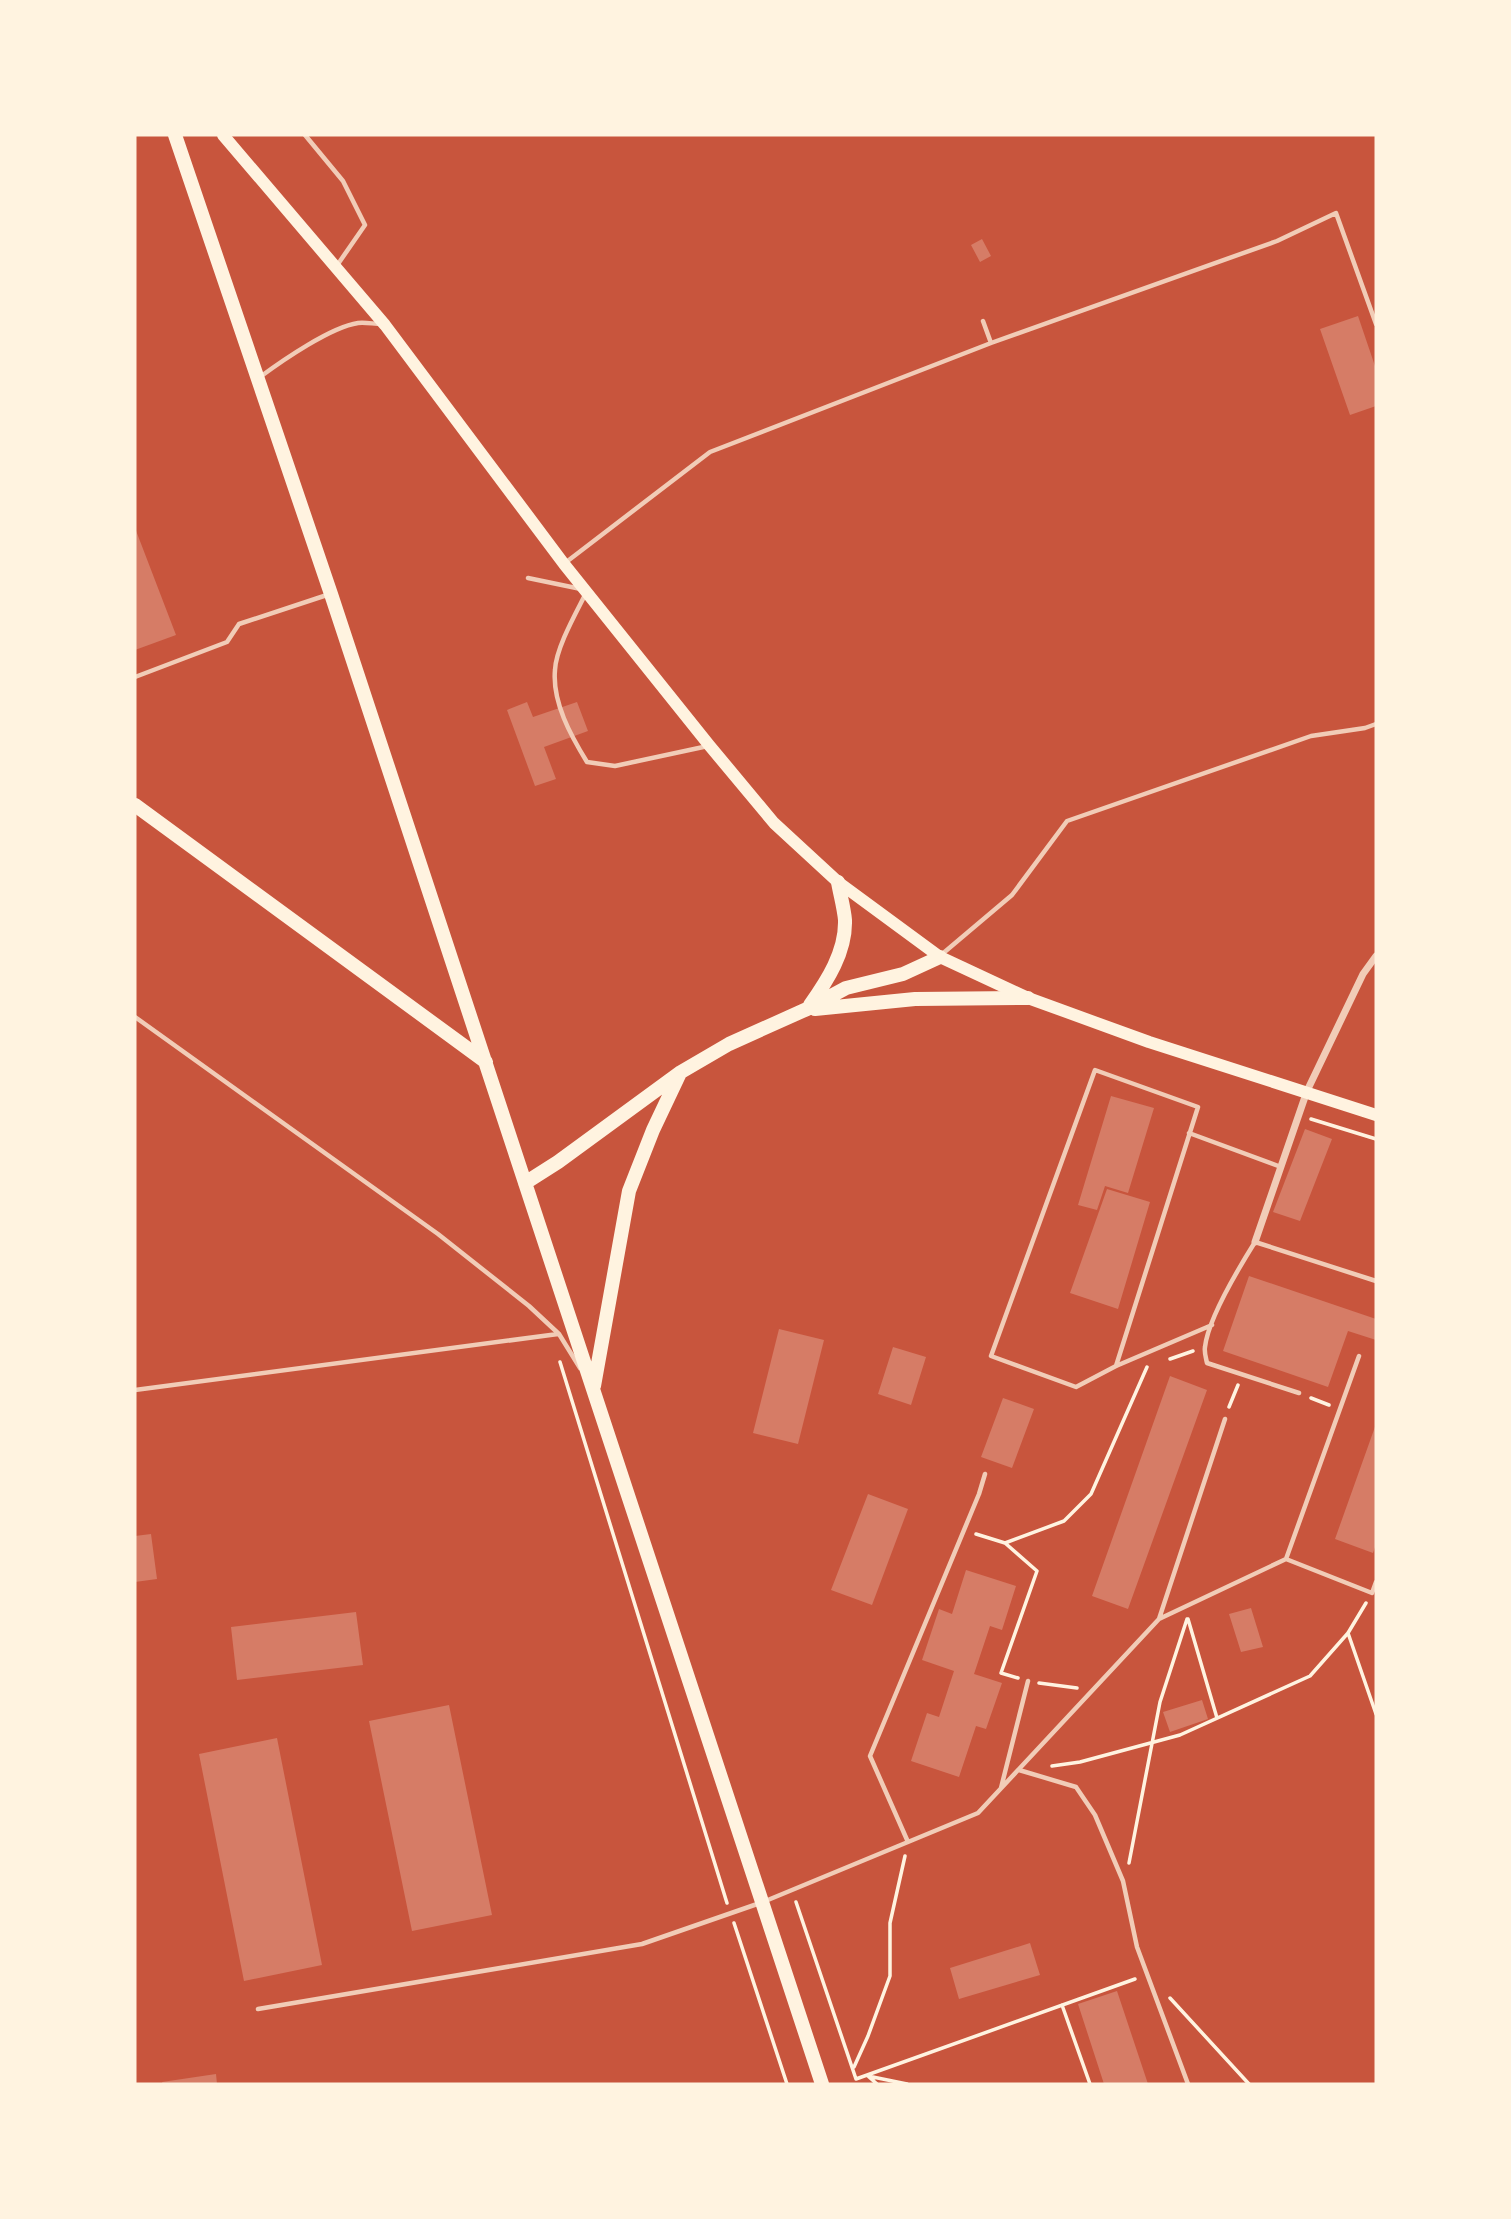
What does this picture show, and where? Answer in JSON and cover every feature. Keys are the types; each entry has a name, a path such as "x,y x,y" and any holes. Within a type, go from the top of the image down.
{"main road":[{"path":"175,135 331,594 822,2084"},
{"path":"223,135 385,325 565,564 709,745 774,823 838,882 940,957 1028,998 1149,1042 1376,1115"},
{"path":"135,805 486,1062"},
{"path":"807,1009 827,982 840,951 845,921 838,882"},
{"path":"525,1183 681,1072 729,1044 807,1009 846,988 902,974 940,957"},
{"path":"807,1009 915,999 1028,998"},
{"path":"593,1390 629,1191 653,1130 681,1072"}],"street":[{"path":"1255,1242 1307,1091 1363,974 1376,956"}],"lane":[{"path":"305,135 343,181 365,225 336,266"},
{"path":"565,564 710,452 991,343 1277,241 1336,213 1376,324"},
{"path":"983,321 991,343"},
{"path":"259,378 322,338 358,323 385,325"},
{"path":"527,578 587,591 565,636 555,670 560,708 571,737 587,762 615,766 709,745"},
{"path":"135,677 227,642 239,624 331,594"},
{"path":"940,957 1012,895 1067,821 1311,736 1376,724"},
{"path":"135,1017 438,1234 529,1306 559,1334 593,1390"},
{"path":"135,1028 141,1022"},
{"path":"1115,1366 1198,1107 1095,1070 991,1356 1076,1387 1115,1366 1212,1325"},
{"path":"1189,1133 1281,1167"},
{"path":"1299,1393 1207,1363 1204,1348 1212,1325 1236,1273 1255,1242 1376,1281"},
{"path":"135,1390 559,1334"},
{"path":"258,2009 642,1944 763,1902 978,1813 1159,1619 1286,1559 1359,1356"},
{"path":"1159,1619 1225,1419"},
{"path":"908,1842 870,1756 985,1474"},
{"path":"1286,1559 1372,1593 1376,1582"},
{"path":"1001,1789 1028,1681"},
{"path":"1019,1770 1076,1787 1089,1805 1123,1881 1137,1947 1188,2084"}],"path":[{"path":"1299,1116 1376,1139"},
{"path":"552,1335 731,1913 787,2084"},
{"path":"1005,1543 1064,1521 1091,1494 1147,1366 1204,1348"},
{"path":"1225,1419 1242,1374"},
{"path":"1299,1393 1339,1409"},
{"path":"963,1530 1005,1543 1037,1571 1001,1672 1028,1681 1093,1691"},
{"path":"1019,1770 1080,1762 1180,1735 1310,1676 1348,1633 1372,1593"},
{"path":"1128,1873 1160,1702 1187,1617 1217,1718"},
{"path":"1348,1633 1376,1714"},
{"path":"853,2069 890,1976 890,1923 908,1842"},
{"path":"792,1890 856,2078 1147,1974 1249,2084"},
{"path":"1062,2005 1090,2084"},
{"path":"867,2076 877,2084"},
{"path":"867,2076 907,2084"}],"building":[{"path":"982,239 991,256 980,262 971,245"},
{"path":"1358,316 1376,369 1376,406 1350,415 1320,329"},
{"path":"135,528 176,635 135,650"},
{"path":"527,702 533,717 577,702 588,731 544,747 556,779 535,786 507,710"},
{"path":"1111,1096 1154,1108 1128,1193 1105,1186 1097,1210 1078,1205"},
{"path":"1305,1129 1332,1139 1300,1221 1273,1212"},
{"path":"1107,1189 1150,1202 1118,1309 1070,1293"},
{"path":"1249,1276 1376,1319 1376,1340 1348,1331 1328,1387 1223,1351"},
{"path":"779,1329 824,1340 798,1444 753,1433"},
{"path":"893,1347 926,1357 911,1405 878,1394"},
{"path":"1170,1376 1207,1390 1128,1609 1092,1596"},
{"path":"1003,1398 1034,1409 1012,1468 981,1457"},
{"path":"1376,1424 1376,1544 1373,1553 1335,1539"},
{"path":"868,1494 908,1509 872,1605 831,1590"},
{"path":"151,1534 157,1579 135,1582 135,1536"},
{"path":"966,1570 1016,1586 1002,1630 990,1626 974,1674 1002,1683 986,1729 976,1726 959,1777 911,1761 927,1713 939,1717 954,1671 922,1660 939,1609 952,1614"},
{"path":"1251,1608 1263,1647 1241,1652 1229,1614"},
{"path":"356,1612 363,1665 237,1680 231,1627"},
{"path":"1202,1700 1208,1719 1170,1732 1163,1712"},
{"path":"449,1705 492,1915 412,1931 369,1721"},
{"path":"277,1738 322,1965 244,1981 199,1754"},
{"path":"1030,1943 1040,1975 959,1999 950,1968"},
{"path":"1117,1991 1148,2084 1104,2084 1078,2004"},
{"path":"216,2074 217,2084 162,2082"}]}
